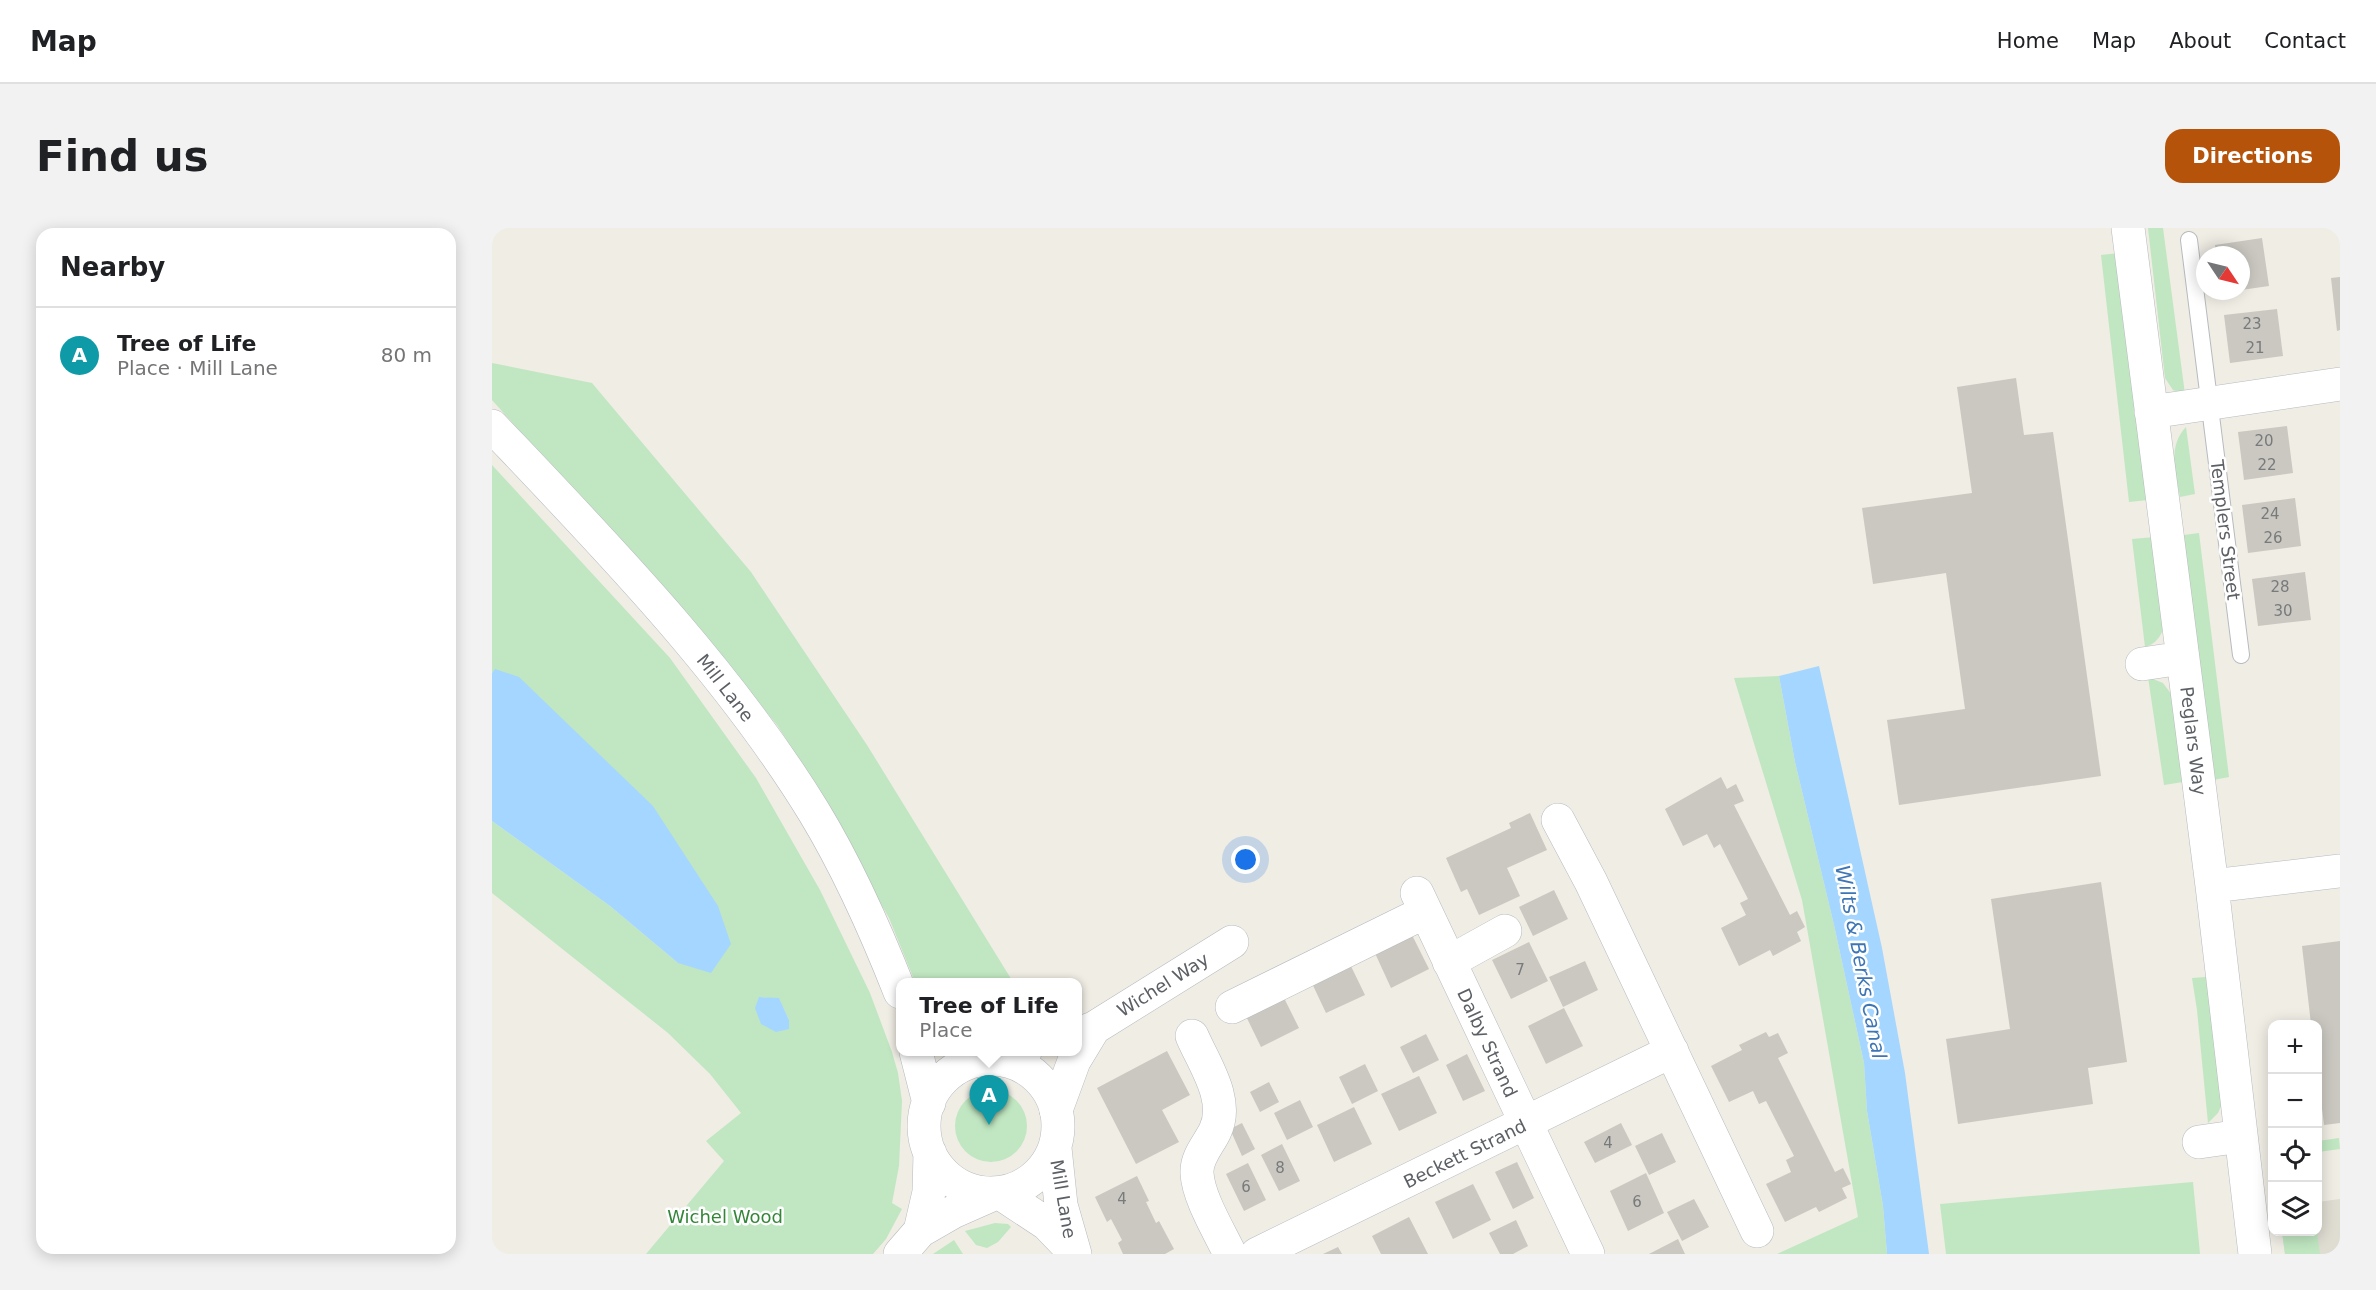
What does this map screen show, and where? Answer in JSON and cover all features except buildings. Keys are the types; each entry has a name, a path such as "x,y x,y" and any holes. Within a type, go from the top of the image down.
{"street":[{"name":"Peglars Way","path":"2128,228 2212,886 2255,1254"},
{"path":"2151,412 2340,384"},
{"name":"Mill Lane","path":"492,426 596,536 698,653 753,723 814,813 852,883 896,983"},
{"path":"2142,664 2182,658"},
{"path":"1558,820 1672,1051 1757,1231"},
{"path":"2212,886 2340,871"},
{"name":"Dalby Strand","path":"1232,1007 1421,903 1588,1254"},
{"path":"1449,962 1505,931"},
{"name":"Wichel Way","path":"1086,1030 1232,942"},
{"path":"1192,1036 1220,1100 1220,1112 1214,1133 1201,1157 1197,1174 1203,1195 1230,1254"},
{"name":"Beckett Strand","path":"1257,1254 1525,1125 1672,1051"},
{"name":"Mill Lane","path":"917,1056 929,1103"},
{"name":"Mill Lane","path":"992,1056 1016,1064 1034,1075 1048,1091 1056,1110 1059,1129 1046,1166 1032,1180 1016,1189 998,1193 977,1192 960,1186 939,1168 930,1153 925,1128 929,1103 937,1087 949,1074 965,1065 992,1056"},
{"name":"Wichel Way","path":"1056,1110 1076,1056"},
{"path":"2199,1142 2241,1136"},
{"name":"Mill Lane","path":"1054,1148 1061,1205 1074,1252"},
{"path":"910,1242 929,1192 930,1153"},
{"path":"910,1242 953,1212 998,1193"},
{"name":"Mill Lane","path":"998,1193 1047,1224 1074,1252"}],"lane":[{"name":"Templers Street","path":"2189,240 2241,655"}],"shaded area":[{"path":"2340,1199 2340,1254 2285,1254 2283,1236 2322,1236 2322,1201"}],"green space":[{"path":"2148,228 2163,228 2185,394 2173,390 2165,378"},
{"path":"2119,253 2148,500 2129,502 2101,255"},
{"path":"492,363 592,383 751,572 867,745 1011,978 913,978 889,918 777,725 692,623 492,400"},
{"path":"2186,427 2195,494 2180,497 2174,461 2176,443"},
{"name":"Wichel Wood","path":"492,465 670,658 756,778 820,890 870,993 892,1052 902,1101 899,1166 892,1203 902,1209 886,1239 873,1254 646,1254 724,1161 706,1141 741,1113 710,1074 668,1033 492,893 492,821 610,906 678,963 495,670 492,673","holes":["759,997 779,999 789,1020"]},
{"path":"2199,533 2229,777 2213,780 2184,535"},
{"path":"2155,537 2163,601 2163,625 2162,632 2157,639 2145,647 2132,539"},
{"path":"1779,676 1795,762 1864,1063 1867,1111 1883,1206 1887,1254 1777,1254 1858,1217 1802,900 1734,678"},
{"path":"2148,677 2163,683 2172,695 2183,782 2164,785"},
{"path":"2206,977 2222,1104 2218,1113 2208,1123 2192,978"},
{"path":"991,1090 1011,1096 1021,1106 1027,1126 1021,1146 1011,1156 991,1162 971,1156 961,1146 955,1126 961,1106 971,1096"},
{"path":"2339,1138 2340,1149 2322,1151 2322,1140"},
{"path":"2193,1182 2200,1254 1946,1254 1940,1204"},
{"path":"995,1223 1008,1224 1011,1227 998,1242 987,1248 976,1245 965,1231"},
{"path":"2283,1236 2318,1236 2320,1254 2285,1254"},
{"path":"954,1240 963,1254 933,1254"}],"water":[{"name":"Wilts & Berks Canal","path":"1819,666 1882,948 1905,1073 1929,1254 1887,1254 1883,1206 1867,1111 1864,1063 1795,762 1779,676"},
{"path":"495,669 519,677 653,806 718,906 731,944 711,973 678,963 610,906 492,821 492,673"},
{"path":"759,997 779,998 789,1020 789,1029 776,1032 761,1024 755,1008"}],"place":[{"name":"Tree of Life","path":"989,1125"}]}
